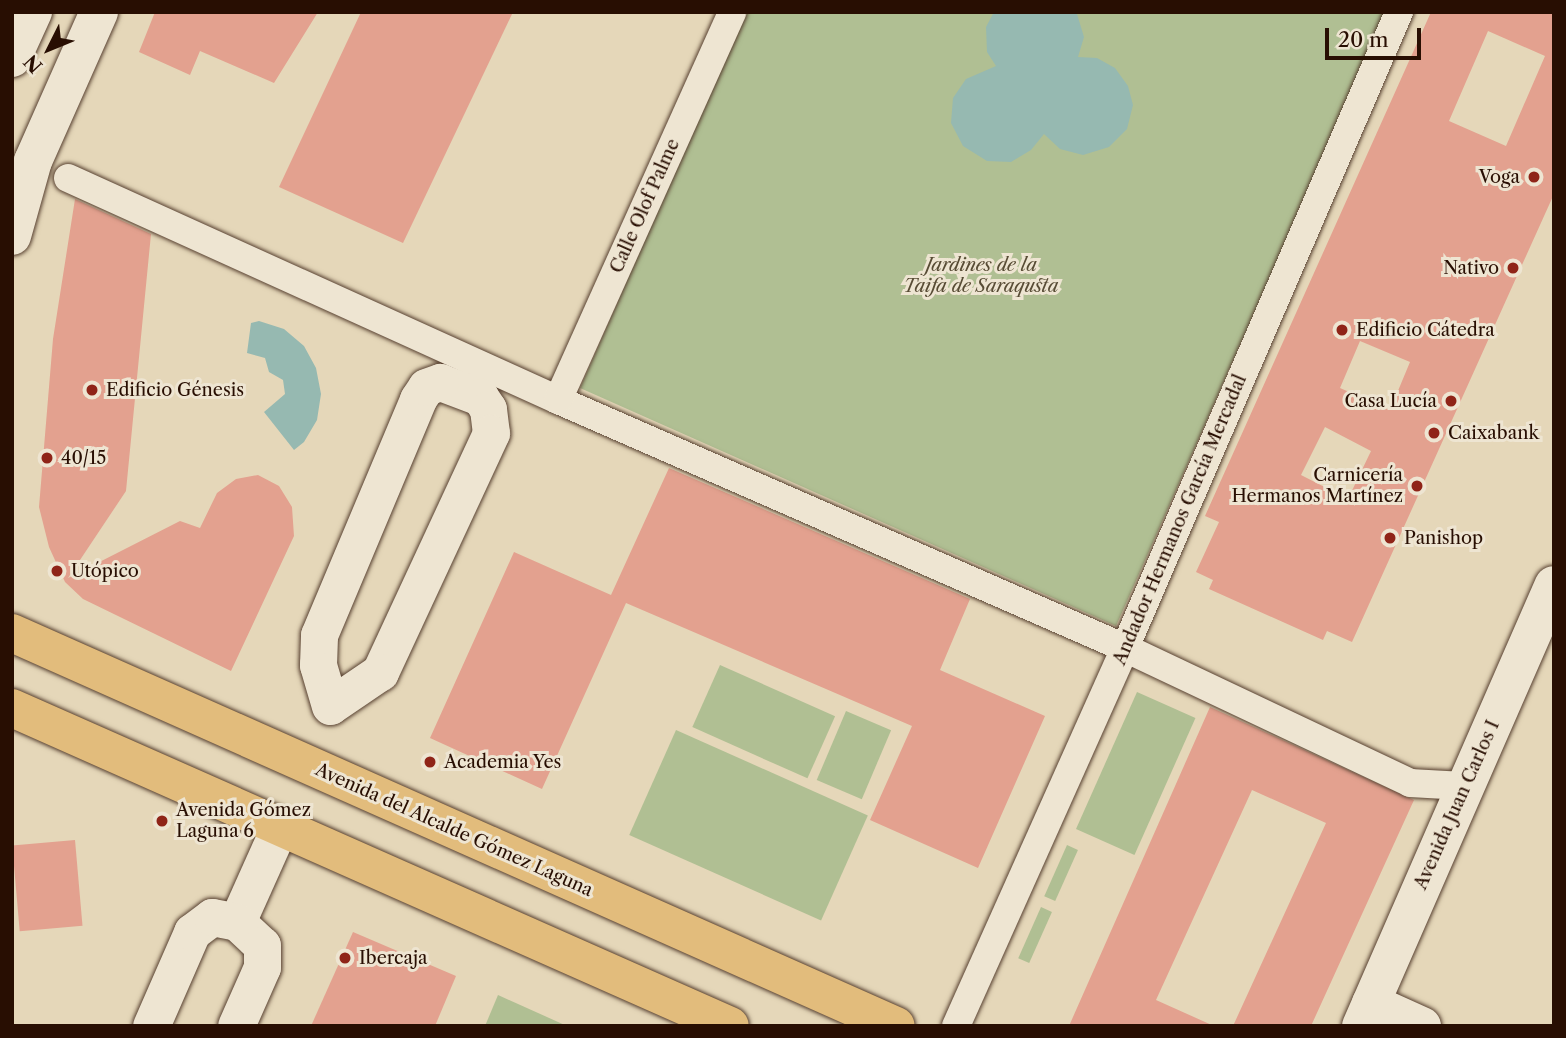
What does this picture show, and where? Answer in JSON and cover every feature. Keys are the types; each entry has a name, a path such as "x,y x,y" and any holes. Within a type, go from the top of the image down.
{"main road":[{"name":"Avenida del Alcalde Gómez Laguna","path":"12,633 897,1026"},
{"path":"12,708 730,1026"}],"street":[{"path":"12,58 33,12"},
{"path":"12,236 33,161 99,12"},
{"name":"Calle Olof Palme","path":"558,400 732,12"},
{"name":"Andador Hermanos García Mercadal","path":"956,1026 1125,648 1399,12"},
{"path":"68,178 558,400 1125,648 1410,783 1464,786"},
{"path":"440,382 462,387 488,409 491,433 380,672 330,706 318,665 318,635 418,399 426,387 440,382"},
{"name":"Avenida Juan Carlos I","path":"1366,1014 1554,585"},
{"path":"237,922 279,828"},
{"path":"150,1026 192,932 212,917 237,922 255,934 264,957 236,1026"},
{"path":"1366,1014 1422,1026"}],"green space":[{"name":"Jardines de la Taifa de Saraqusta","path":"745,12 1387,12 1116,626 580,388"},
{"path":"720,665 835,716 807,778 692,727"},
{"path":"1137,692 1195,718 1134,855 1076,829"},
{"path":"846,711 891,730 862,799 817,780"},
{"path":"676,730 868,815 821,920 629,835"},
{"path":"1067,845 1078,850 1055,901 1044,896"},
{"path":"1041,907 1052,912 1029,963 1018,958"},
{"path":"498,995 567,1026 485,1026"}],"water":[{"path":"994,12 1077,14 1084,37 1078,57 1097,58 1115,68 1128,86 1133,105 1127,129 1109,147 1083,155 1060,149 1044,134 1031,150 1011,162 987,161 963,146 951,123 953,98 966,79 996,66 987,52 986,27"},
{"path":"259,321 284,329 304,346 316,368 321,394 317,420 304,442 294,450 264,412 285,394 283,380 269,372 265,358 247,353 251,323"}],"building":[{"path":"155,12 318,12 274,83 200,51 190,75 139,52"},
{"path":"361,12 513,12 403,243 279,187"},
{"name":"Edificio Cátedra","path":"1431,12 1554,12 1554,194 1352,642 1327,631 1323,640 1209,589 1213,580 1196,572 1219,522 1205,516","holes":["1488,31 1545,56 1506,146 1449,121","1360,341 1410,362 1390,410 1340,388","1325,427 1371,451 1348,499 1301,475"]},
{"name":"Edificio Génesis","path":"75,199 151,234 126,491 68,578 180,521 200,528 217,493 236,479 258,475 279,486 292,507 294,536 231,671 83,599 65,582 49,547 39,507 53,339"},
{"path":"669,468 970,599 940,670 1045,716 978,868 870,820 912,726 626,603 542,789 430,738 514,552 611,595"},
{"path":"1210,707 1414,800 1311,1026 1233,1026 1326,823 1252,790 1156,1000 1214,1026 1069,1026"},
{"path":"75,840 82,926 20,931 12,845"},
{"path":"353,932 456,976 435,1026 311,1026"}],"place":[{"name":"Voga","path":"1534,177"},
{"name":"Nativo","path":"1513,268"},
{"name":"Edificio Cátedra","path":"1342,330"},
{"name":"Edificio Génesis","path":"92,390"},
{"name":"Casa Lucía","path":"1451,401"},
{"name":"Caixabank","path":"1434,433"},
{"name":"40/15","path":"47,458"},
{"name":"Carnicería Hermanos Martínez","path":"1417,486"},
{"name":"Panishop","path":"1390,538"},
{"name":"Utópico","path":"57,571"},
{"name":"Academia Yes","path":"430,762"},
{"name":"Avenida Gómez Laguna 6","path":"162,821"},
{"name":"Ibercaja","path":"345,958"}]}
